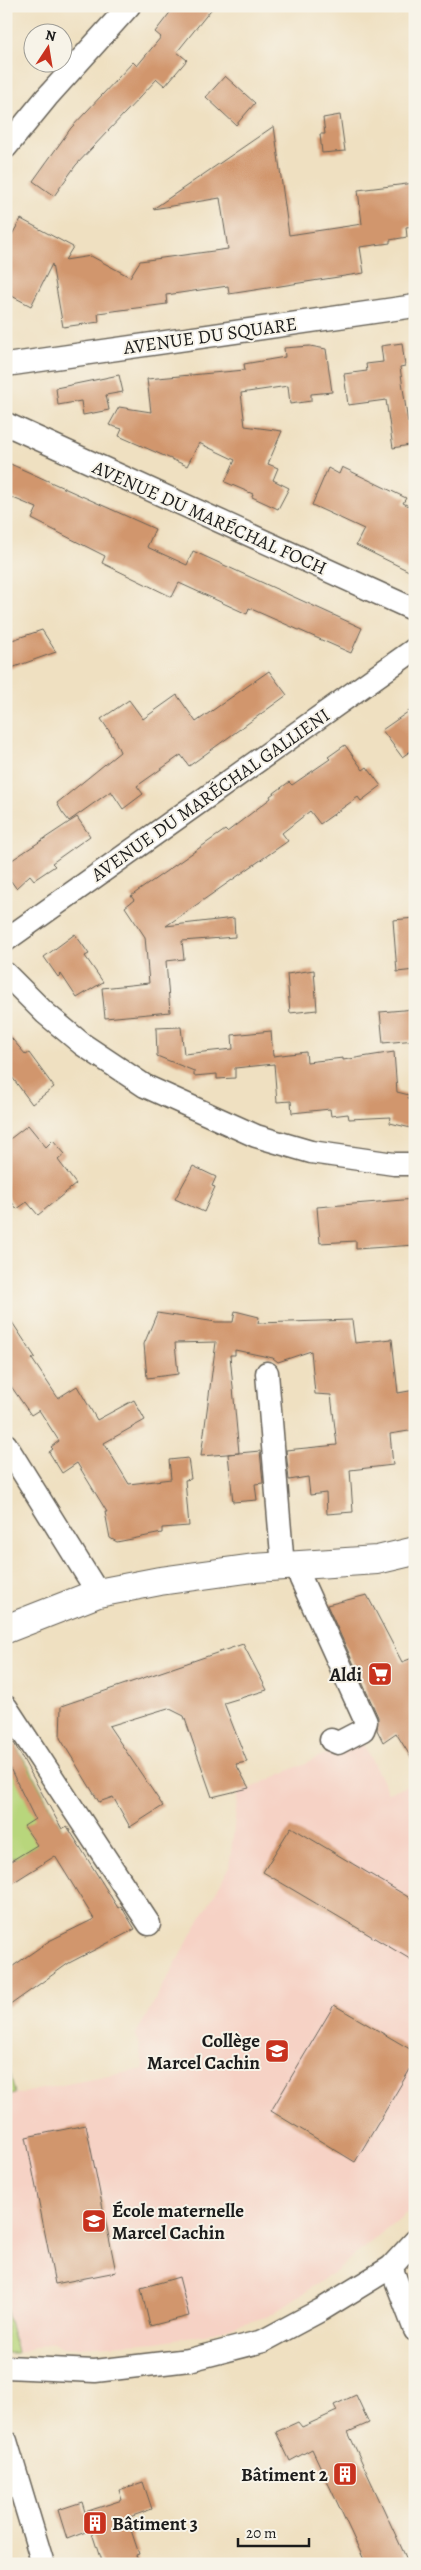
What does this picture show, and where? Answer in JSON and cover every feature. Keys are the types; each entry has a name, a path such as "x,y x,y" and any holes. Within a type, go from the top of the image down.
{"main road":[{"path":"6,1630 98,1593 224,1571 377,1560 415,1551"}],"street":[{"path":"6,146 47,97 129,6"},
{"name":"AVENUE DU SQUARE","path":"6,365 415,306"},
{"name":"AVENUE DU MARÉCHAL FOCH","path":"6,424 415,610"},
{"name":"AVENUE DU MARÉCHAL GALLIENI","path":"6,940 415,649"},
{"path":"6,974 45,1014 82,1044 145,1086 256,1136 310,1152 394,1164 415,1164"},
{"path":"268,1373 290,1566 301,1579 366,1722 363,1730 338,1743 331,1740"},
{"path":"6,1444 98,1593"},
{"path":"6,1707 149,1924"},
{"path":"6,2367 95,2371 189,2360 263,2341 321,2310 391,2267 415,2241"},
{"path":"391,2267 415,2330"},
{"path":"6,2441 44,2564"}],"shaded area":[{"name":"Collège Marcel Cachin","path":"360,1738 388,1792 415,1784 415,2201 409,2211 334,2272 269,2316 210,2333 157,2342 65,2348 54,2342 17,2353 6,2308 6,2096 144,2069 136,2034 229,1868 238,1794"}],"green space":[{"path":"6,1731 29,1767 62,1829 17,1858 14,1857 6,1861"},
{"path":"6,2055 15,2094 6,2096"},
{"path":"6,2308 17,2353 6,2353"}],"building":[{"path":"175,6 214,6 177,52 187,60 165,86 157,79 76,165 54,196 33,181 71,128 133,62 137,66 161,37 155,32"},
{"path":"225,76 255,103 236,125 206,97"},
{"path":"340,115 345,151 322,153 320,134 325,134 323,118"},
{"path":"274,126 289,235 362,224 358,190 415,183 415,226 406,227 407,237 390,240 390,243 360,247 364,273 229,294 228,286 166,295 167,304 98,313 99,322 63,327 52,264 31,306 6,293 6,245 21,219 73,247 65,260 91,256 130,277 140,261 228,249 220,198 153,209"},
{"path":"402,343 405,366 400,367 408,423 415,422 415,444 393,448 386,400 348,405 344,374 367,371 366,364 383,362 381,346"},
{"path":"310,346 326,349 332,392 311,394 311,401 290,404 288,386 241,393 245,426 282,431 268,464 278,468 273,480 289,488 278,509 252,497 253,494 225,482 235,460 199,443 187,466 119,436 122,429 109,425 119,407 151,412 147,379 245,370 244,364 285,357 284,348"},
{"path":"119,375 123,392 106,395 109,410 83,415 81,401 58,405 56,388"},
{"path":"6,462 155,529 147,547 187,565 193,551 362,628 351,653 249,608 247,614 179,583 172,597 102,563 105,556 32,519 37,508 6,495"},
{"path":"342,467 406,498 403,503 415,509 415,574 356,545 364,529 312,505 328,468 339,474"},
{"path":"42,630 56,652 6,670 6,642"},
{"path":"269,671 287,695 189,766 181,755 137,786 143,794 123,809 111,791 69,821 62,812 57,803 120,752 114,738 101,719 129,700 143,719 177,695 196,722"},
{"path":"415,707 415,748 402,757 382,730"},
{"path":"345,745 363,770 367,767 381,786 361,801 358,797 320,824 310,811 282,833 288,841 166,926 234,918 235,937 182,941 184,959 166,961 170,1012 105,1018 102,988 149,983 145,937 125,907 134,900 131,896 225,830 227,832 271,798 270,796 289,782 292,785 330,759 328,757"},
{"path":"77,817 90,836 52,863 55,866 34,880 30,875 16,888 6,874 6,864"},
{"path":"415,918 415,970 397,972 393,920"},
{"path":"75,934 89,954 85,956 103,982 77,998 61,974 58,977 44,957"},
{"path":"314,970 317,1010 290,1013 287,974"},
{"path":"415,1009 415,1040 383,1043 380,1012"},
{"path":"181,1027 184,1054 233,1049 232,1035 271,1031 273,1056 306,1052 307,1062 343,1058 343,1060 394,1052 397,1092 409,1095 408,1098 415,1100 415,1129 390,1123 391,1117 349,1119 348,1114 331,1116 330,1109 292,1113 291,1101 277,1102 274,1064 235,1068 235,1078 217,1079 217,1074 194,1076 194,1071 157,1056 156,1028"},
{"path":"6,1032 26,1055 29,1053 54,1087 32,1104 6,1069"},
{"path":"28,1125 46,1147 53,1140 65,1154 58,1160 76,1184 38,1215 27,1202 17,1209 6,1194 6,1142"},
{"path":"193,1166 216,1177 212,1186 215,1187 204,1212 175,1199"},
{"path":"415,1199 415,1245 356,1249 356,1241 320,1243 317,1207"},
{"path":"235,1311 259,1317 258,1323 352,1320 355,1343 392,1339 398,1393 415,1390 415,1430 390,1434 393,1465 350,1470 353,1512 327,1514 326,1493 310,1495 308,1477 289,1480 286,1450 337,1445 331,1395 315,1394 311,1351 278,1362 273,1358 235,1350 235,1355 230,1355 239,1453 201,1456 216,1342 175,1343 178,1374 147,1378 144,1344 157,1313 216,1322 233,1322"},
{"path":"6,1313 35,1357 32,1359 58,1398 77,1386 97,1420 134,1400 145,1420 104,1443 129,1484 171,1479 169,1460 188,1458 191,1479 185,1480 189,1526 162,1528 162,1533 117,1542 110,1538 105,1512 107,1512 77,1463 62,1473 49,1452 53,1449 51,1447 59,1441 39,1410 31,1415 6,1379"},
{"path":"260,1451 263,1483 255,1484 257,1500 233,1502 228,1454"},
{"name":"Aldi","path":"367,1595 402,1662 415,1657 415,1764 396,1733 383,1742 377,1730 378,1717 327,1605"},
{"path":"243,1644 267,1690 224,1703 247,1762 236,1764 249,1788 212,1797 184,1716 168,1708 109,1726 163,1806 130,1827 113,1797 99,1802 60,1738 61,1706"},
{"path":"14,1743 62,1829 67,1826 118,1908 121,1906 135,1929 69,1963 6,2008 6,1971 49,1941 94,1919 55,1856 6,1887 6,1864 37,1845 24,1826 35,1819 6,1760 6,1747"},
{"path":"291,1827 415,1901 415,1962 263,1872"},
{"path":"334,2005 415,2052 415,2061 355,2162 271,2111"},
{"path":"86,2125 116,2272 55,2284 26,2137"},
{"path":"179,2277 189,2316 150,2326 141,2288"},
{"name":"Bâtiment 2","path":"356,2395 369,2423 348,2432 409,2564 366,2564 312,2449 290,2461 276,2432 298,2422 302,2427 337,2411 334,2405"},
{"name":"Bâtiment 3","path":"143,2482 152,2509 127,2518 139,2554 136,2555 139,2564 102,2564 91,2530 67,2539 58,2510 82,2502 85,2512 122,2500 119,2490"}],"place":[{"name":"Aldi","path":"380,1674"},
{"name":"Collège Marcel Cachin","path":"277,2051"},
{"name":"École maternelle Marcel Cachin","path":"94,2221"},
{"name":"Bâtiment 2","path":"345,2474"},
{"name":"Bâtiment 3","path":"95,2523"}]}
